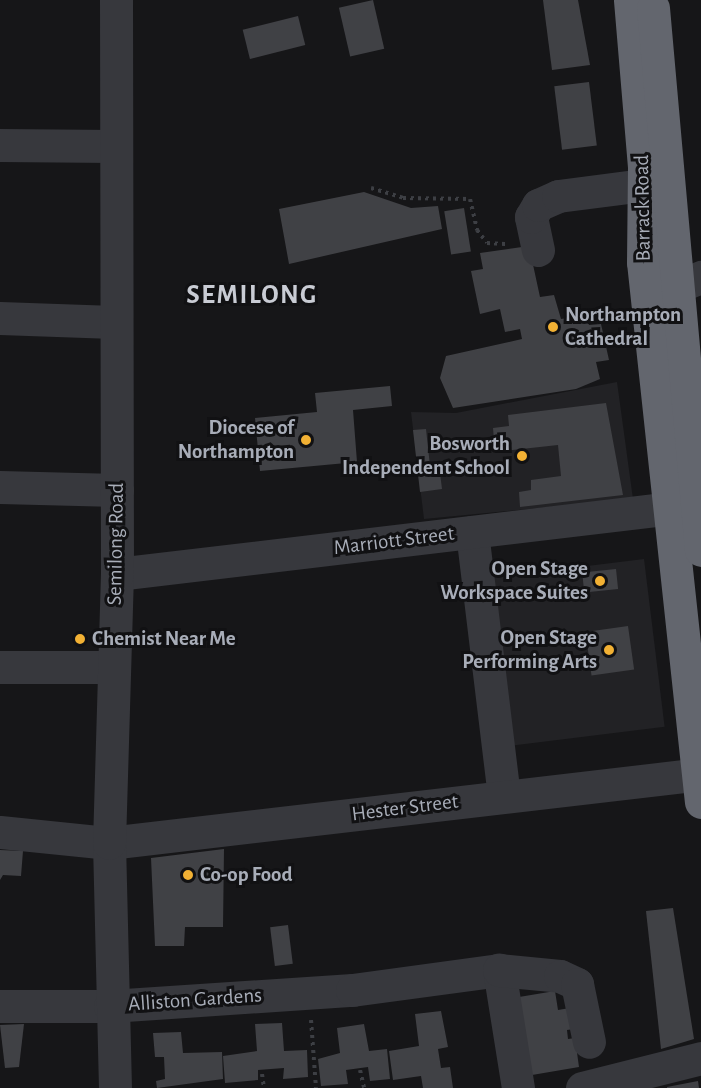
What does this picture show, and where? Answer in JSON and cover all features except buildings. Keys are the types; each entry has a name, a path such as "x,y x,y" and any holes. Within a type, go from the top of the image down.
{"highway":[{"name":"Barrack Road","path":"630,0 644,185 643,262 658,417 672,508 700,783"},
{"name":"Barrack Road","path":"652,0 691,281 701,550"},
{"path":"658,417 670,398 664,322 669,297 691,281"}],"street":[{"name":"Semilong Road","path":"115,1088 110,1006 109,843 112,667 117,574 114,322 116,0"},
{"path":"0,145 114,146"},
{"path":"536,246 531,217 537,205 558,196 644,185"},
{"path":"0,318 114,322"},
{"path":"0,487 117,490"},
{"name":"Marriott Street","path":"117,574 672,508"},
{"path":"472,532 504,796"},
{"path":"0,667 112,667"},
{"name":"Hester Street","path":"0,832 109,843 504,796 700,783"},
{"path":"518,1088 499,970 560,976 577,984 590,1042"},
{"name":"Alliston Gardens","path":"0,1006 110,1006 294,994 499,970"},
{"path":"582,1088 701,1058"}],"path":[{"path":"372,188 403,198 470,199 477,230 487,243 536,246"},
{"path":"294,994 316,1088"},
{"path":"360,1070 364,1088"},
{"path":"262,1074 264,1088"}],"shaded area":[{"name":"Bosworth Independent School","path":"617,382 633,499 424,519 411,412 456,413"},
{"path":"644,559 665,727 511,746 490,578"}],"place":[{"name":"Northampton Cathedral","path":"553,327"},
{"name":"Diocese of Northampton","path":"306,440"},
{"name":"Bosworth Independent School","path":"522,456"},
{"name":"Open Stage Workspace Suites","path":"600,581"},
{"name":"Chemist Near Me","path":"80,639"},
{"name":"Open Stage Performing Arts","path":"609,650"},
{"name":"Co-op Food","path":"188,875"}],"district":[{"name":"SEMILONG","path":"252,295"}]}
